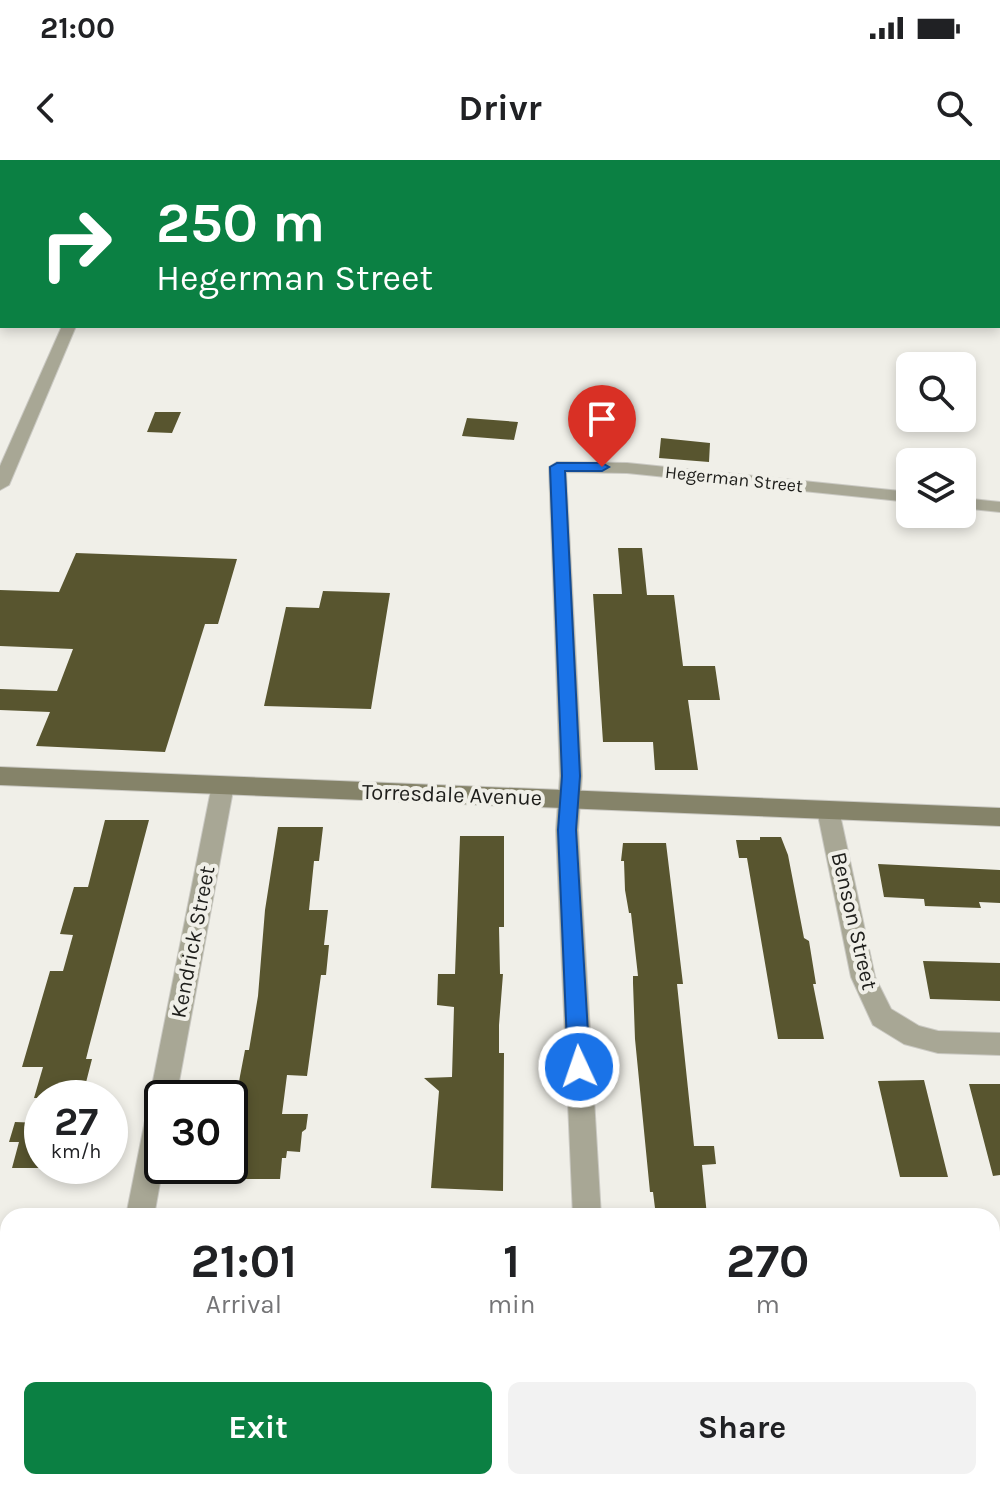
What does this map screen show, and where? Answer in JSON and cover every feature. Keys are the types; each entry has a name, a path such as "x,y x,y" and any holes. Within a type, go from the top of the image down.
{"street":[{"path":"0,485 68,328"},
{"name":"Hegerman Street","path":"570,800 557,467 627,468 896,496"},
{"path":"976,504 1000,507"},
{"name":"Torresdale Avenue","path":"0,776 1000,817"},
{"name":"Kendrick Street","path":"166,1080 223,785"},
{"path":"570,800 567,830 587,1208"},
{"name":"Benson Street","path":"828,810 863,977 882,1017 913,1036 938,1042 1000,1044"},
{"name":"Kendrick Street","path":"142,1208 146,1184"}],"building":[{"path":"155,412 181,412 172,433 147,432"},
{"path":"467,418 518,422 514,440 462,436"},
{"path":"661,438 710,443 709,462 659,458"},
{"path":"618,548 642,548 647,595 674,595 683,666 715,666 720,700 688,700 698,770 655,770 653,742 603,742 593,594 622,594"},
{"path":"76,553 237,559 218,624 205,624 165,752 36,746 50,712 0,710 0,689 57,691 73,649 0,646 0,590 59,592"},
{"path":"323,591 390,593 371,709 264,706 286,607 319,608"},
{"path":"105,820 149,820 86,1059 92,1059 87,1080 39,1080 43,1067 22,1067 50,971 63,971 73,935 60,934 74,887 88,887"},
{"path":"278,827 323,827 319,861 314,861 309,910 328,910 324,945 329,945 326,975 321,975 307,1076 287,1075 282,1114 308,1114 306,1129 302,1132 300,1152 287,1151 286,1158 282,1158 280,1179 248,1179 248,1080 239,1080 245,1050 249,1050 258,996 265,910"},
{"path":"460,836 504,836 504,927 499,927 500,974 503,974 499,1053 504,1053 503,1191 431,1188 439,1091 424,1078 452,1077 454,1007 437,1005 438,974 455,974"},
{"path":"760,837 781,837 788,855 804,938 809,941 816,984 813,984 824,1039 778,1039 747,858 739,858 736,840 760,840"},
{"path":"623,843 666,843 683,984 677,984 694,1146 714,1146 716,1164 702,1165 706,1208 655,1208 653,1192 650,1192 635,1039 633,976 638,976 631,913 625,890 624,861 621,861"},
{"path":"878,864 1000,870 1000,903 979,902 981,908 925,906 924,899 884,897"},
{"path":"923,961 1000,963 1000,1001 930,999"},
{"path":"924,1080 948,1177 900,1177 878,1081"},
{"path":"969,1084 1000,1084 1000,1175 993,1176"},
{"path":"15,1122 24,1122 24,1168 12,1168 19,1142 9,1142"}],"route":[{"path":"579,1067 567,830 571,776 557,467 602,467"}]}
